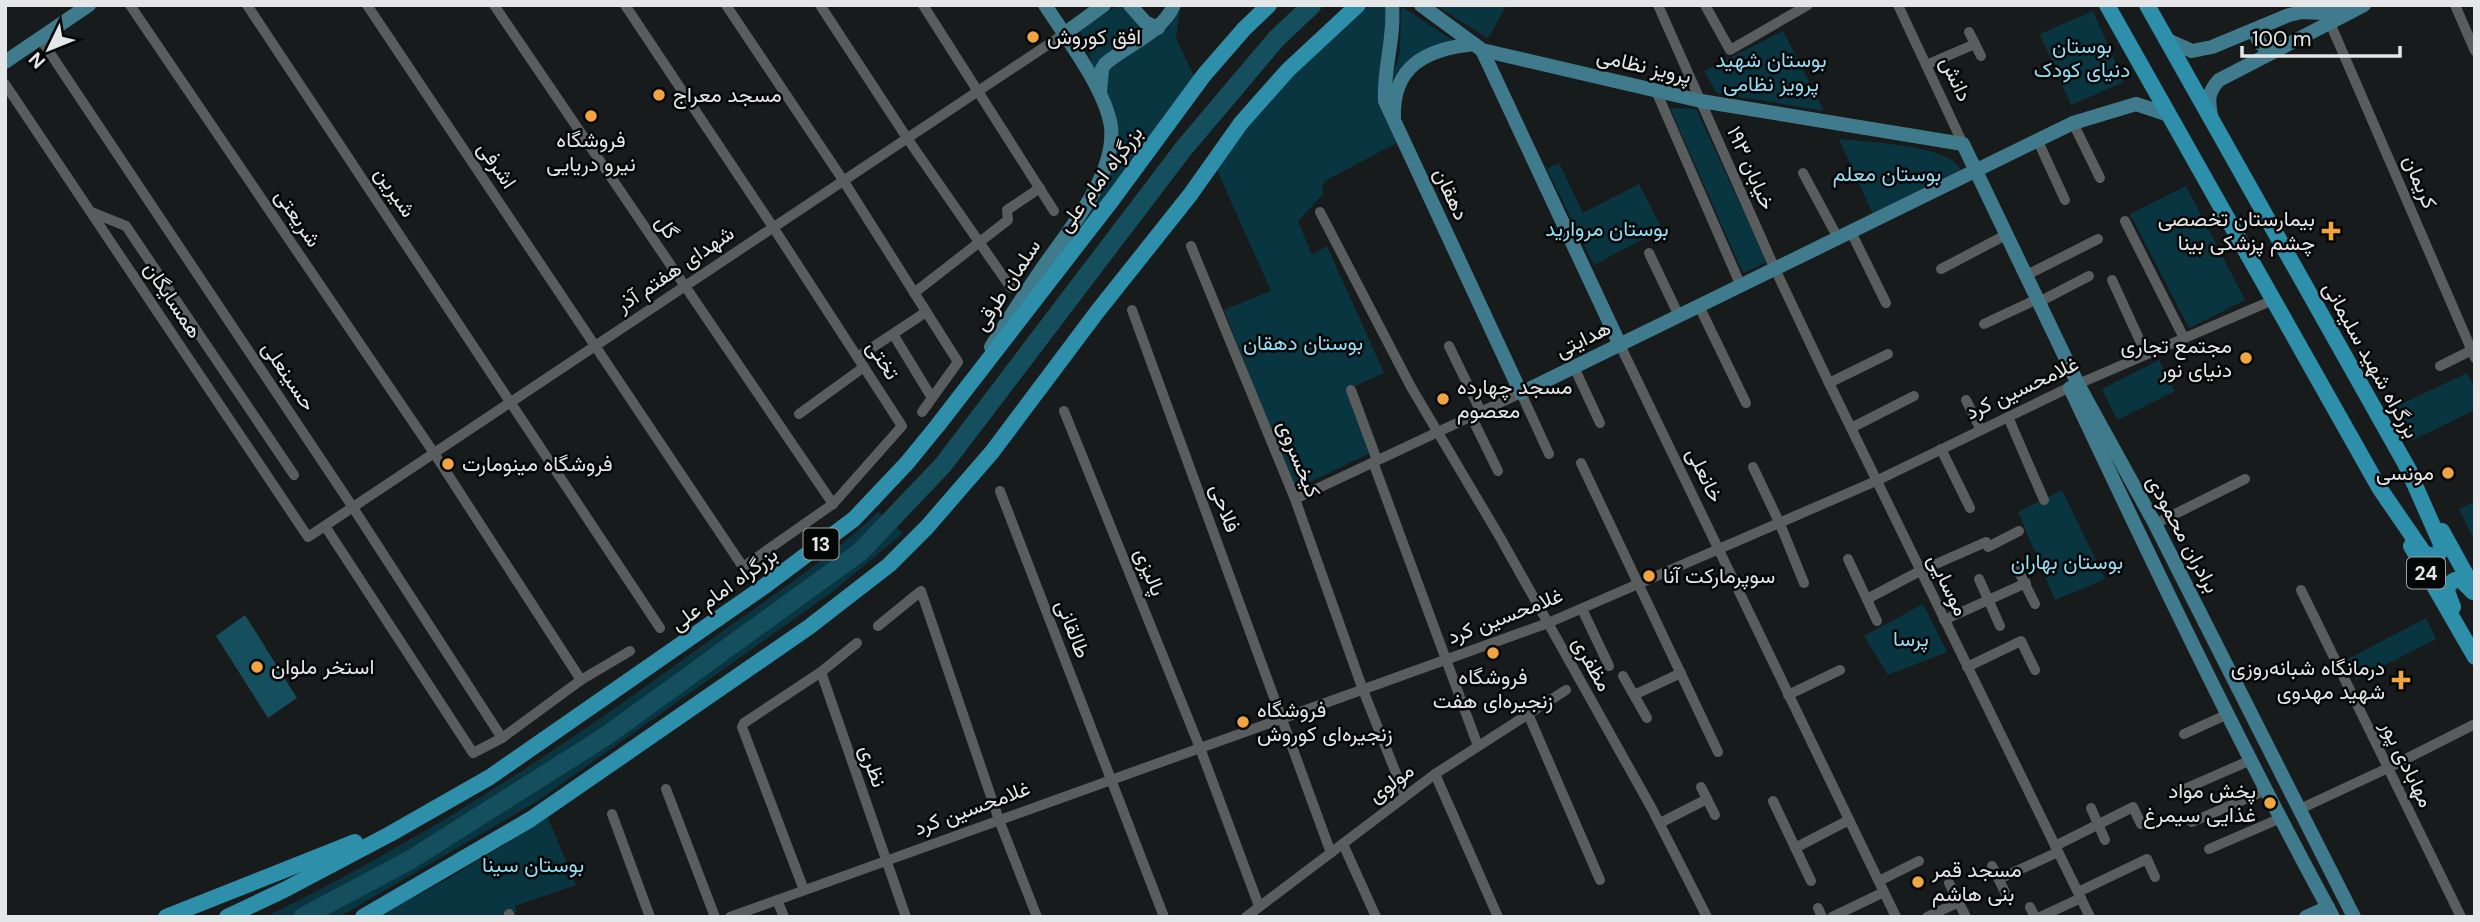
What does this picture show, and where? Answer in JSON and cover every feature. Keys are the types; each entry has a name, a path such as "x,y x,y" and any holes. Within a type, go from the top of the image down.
{"highway":[{"name":"بزرگراه امام علی","path":"227,917 284,890 490,778 751,596 854,519 907,464 1104,211 1204,75 1269,5"},
{"path":"363,917 541,812 809,627 889,565 927,527 992,452 1249,114 1288,71 1358,5"},
{"name":"24","path":"2107,5 2472,653"},
{"name":"بزرگراه شهید سلیمانی","path":"2147,5 2475,592"},
{"path":"2379,489 2424,553 2435,557 2440,552 2441,544 2406,465"},
{"path":"2472,653 2447,591 2449,584 2461,580 2475,592"},
{"path":"166,917 353,843 450,800"}],"main road":[{"path":"5,62 89,5"},
{"name":"سلمان طرقی","path":"971,381 1006,322 1097,184 1111,139 1111,127 1100,94 1045,5"},
{"path":"1063,34 1104,5"},
{"path":"1130,5 1145,22 1158,28"},
{"path":"1100,94 1102,69 1105,64 1158,28 1167,20 1174,5"},
{"name":"دهقان","path":"1392,5 1394,26 1384,91 1385,101 1521,393"},
{"path":"1420,5 1478,47"},
{"path":"2213,123 2208,100 2210,89 2219,80 2364,5"},
{"path":"2165,39 2192,51 2213,47 2300,9 2346,14"},
{"path":"2263,26 2257,37 2260,44 2266,49 2280,48"},
{"path":"1395,123 1398,82 1405,72 1435,53 1458,45 1478,47"},
{"name":"پرویز نظامی","path":"1478,47 1701,101 1963,144"},
{"name":"خانعلی","path":"1478,47 1620,345"},
{"name":"هدایتی","path":"1521,393 2073,123 2136,104 2166,114"},
{"name":"دانش","path":"1963,144 1976,172"},
{"path":"1976,172 2027,275 2035,302"},
{"name":"هدایتی","path":"1844,235 1859,234 1961,186 1976,190 2035,302 2074,386"},
{"name":"برادران محمودی","path":"2074,386 2155,524 2354,917"},
{"name":"برادران محمودی","path":"2074,386 2138,533 2330,912"},
{"path":"2281,818 2300,808"},
{"path":"2306,917 2330,912"}],"street":[{"name":"شریعتی","path":"130,5 433,453 581,681"},
{"name":"شیرین","path":"247,5 660,628"},
{"name":"اشرفی","path":"367,5 743,567 832,504"},
{"name":"گل","path":"494,5 832,504"},
{"name":"تختی","path":"625,5 902,426 832,504"},
{"path":"726,5 843,180 958,362 922,412"},
{"path":"820,5 907,138 1011,288"},
{"path":"923,5 1054,211"},
{"name":"خیابان ۱۹۳","path":"1658,5 1775,269"},
{"path":"1705,5 1730,50 1808,5"},
{"path":"2455,5 2475,51"},
{"name":"دانش","path":"1901,6 1963,144"},
{"name":"کریمان","path":"2330,23 2473,354"},
{"path":"1969,32 1981,56"},
{"name":"شهدای هفتم آذر","path":"308,537 1063,34"},
{"name":"حسینعلی","path":"40,38 352,506 502,738"},
{"path":"1926,65 1975,44"},
{"name":"همسایگان","path":"5,84 308,537"},
{"path":"1656,91 1741,286"},
{"path":"2073,123 2100,178"},
{"path":"2037,139 2065,200"},
{"path":"1803,173 1886,303"},
{"path":"914,293 980,244 1008,220 1007,210 1040,188"},
{"path":"91,212 126,226 294,475"},
{"name":"مظفری","path":"1320,212 1411,387 1660,823 1707,917"},
{"path":"2125,222 2184,338"},
{"path":"1941,269 2000,238"},
{"path":"2027,275 2098,239"},
{"name":"کیخسروی","path":"1191,246 1295,499 1363,690 1405,796"},
{"path":"1649,253 1679,316"},
{"name":"موسایی","path":"1775,269 2090,917"},
{"path":"1984,324 2089,276"},
{"path":"2112,280 2146,354"},
{"name":"غلامحسین کرد","path":"730,917 1548,623 1780,524 2074,386 2273,300"},
{"path":"1699,306 1746,403"},
{"name":"فلاحی","path":"1132,310 1331,853"},
{"path":"858,357 926,312"},
{"path":"893,334 932,398"},
{"name":"خانعلی","path":"1620,345 1896,917"},
{"path":"1449,346 1499,471"},
{"path":"1829,383 1888,354"},
{"path":"2440,366 2473,354"},
{"path":"799,414 864,367"},
{"path":"1574,367 1600,423"},
{"path":"1351,390 1478,746"},
{"path":"1521,393 1549,454"},
{"name":"هدایتی","path":"1295,499 1521,393"},
{"path":"1851,428 1914,396"},
{"path":"1966,400 1981,430"},
{"name":"پالیزی","path":"1064,411 1200,748 1259,905"},
{"path":"2008,417 2044,500"},
{"path":"1941,449 1970,508"},
{"path":"1581,463 1718,752"},
{"path":"1753,467 1804,583"},
{"path":"2155,524 2245,479"},
{"name":"طالقانی","path":"1000,491 1164,917"},
{"path":"325,526 474,752 502,738 581,681 630,651"},
{"path":"1867,599 1920,571 1986,542 1988,547 2019,531"},
{"path":"1848,559 1877,621"},
{"path":"2016,566 2035,604"},
{"path":"1979,579 2000,626"},
{"path":"1944,620 2026,583"},
{"name":"مهابادی پور","path":"2301,590 2461,917"},
{"path":"878,626 921,591 999,820 1037,917"},
{"path":"1582,609 1609,666"},
{"path":"1967,667 2021,641 2035,670"},
{"path":"804,890 743,731 744,723 821,672 857,643"},
{"path":"1788,695 1840,670"},
{"name":"نظری","path":"821,672 906,917"},
{"path":"1634,695 1681,673"},
{"path":"1623,676 1647,718"},
{"name":"مولوی","path":"1247,916 1435,774 1566,690"},
{"path":"1528,714 1600,880"},
{"path":"2184,734 2228,714"},
{"path":"2300,808 2475,724"},
{"path":"2180,791 2251,760"},
{"path":"1435,774 1498,917"},
{"path":"1701,786 1715,815"},
{"path":"666,789 715,917"},
{"path":"2192,822 2266,790"},
{"path":"1660,823 1707,799"},
{"path":"1773,801 1811,881"},
{"path":"1999,879 2057,849 2131,803 2141,824"},
{"path":"2091,808 2105,839"},
{"path":"612,814 650,917"},
{"path":"2209,849 2281,818"},
{"path":"1795,848 1849,820"},
{"path":"1343,844 1376,917"},
{"path":"2040,917 2147,859 2155,877"},
{"path":"1879,881 1919,861"},
{"path":"1992,866 2009,900"},
{"path":"1949,883 1966,917"},
{"path":"1832,917 1884,892"},
{"path":"777,900 783,917"},
{"path":"1927,917 1959,902"}],"green space":[{"path":"1122,5 1145,31 1096,80 1087,45 1079,30"},
{"name":"بوستان دهقان","path":"1370,5 1388,7 1378,103 1398,142 1325,181 1322,187 1324,193 1298,221 1312,255 1327,246 1384,373 1346,390 1370,453 1294,490 1224,310 1271,291 1217,170 1259,112 1296,73"},
{"path":"1435,5 1507,5 1488,38"},
{"path":"1401,6 1452,40 1415,56 1397,72 1390,84 1400,52"},
{"path":"1180,8 1176,38 1194,76 1038,286 1095,199 1116,123 1104,84 1106,68 1168,28"},
{"name":"بوستان دنیای کودک","path":"2093,11 2124,82 2071,105 2040,34"},
{"name":"بوستان شهید پرویز نظامی","path":"1783,31 1824,111 1717,93 1704,71"},
{"path":"1670,108 1696,109 1767,262 1743,273"},
{"name":"بوستان معلم","path":"1839,139 1925,150 1954,162 1961,170 1873,214"},
{"name":"بوستان مروارید","path":"1559,163 1583,213 1639,184 1662,229 1594,265 1547,169"},
{"path":"2186,186 2245,300 2189,328 2130,214"},
{"path":"2159,360 2175,391 2117,420 2102,389"},
{"path":"2467,373 2475,389 2475,410 2411,441 2395,407"},
{"name":"بوستان بهاران","path":"2062,490 2105,579 2055,600 2018,512"},
{"path":"2475,501 2475,541 2459,509"},
{"path":"878,512 903,533 831,593 536,802 339,917 265,917 432,827 537,761 788,585"},
{"name":"پرسا","path":"1923,604 1947,652 1888,675 1864,636"},
{"path":"2426,618 2436,639 2356,680 2346,660"},
{"name":"بوستان سینا","path":"548,818 576,885 515,906 517,912 506,917 376,917 446,880"}],"shaded area":[{"name":"استخر ملوان","path":"245,615 297,698 268,718 216,636"}],"waterway":[{"path":"303,917 410,860 606,736 860,552 943,465 1184,148 1277,38 1312,5"}],"place":[{"name":"افق کوروش","path":"1033,37"},
{"name":"مسجد معراج","path":"659,95"},
{"name":"فروشگاه نیرو دریایی","path":"591,116"},
{"name":"بیمارستان تخصصی چشم پزشکی بینا","path":"2331,231"},
{"name":"مجتمع تجاری دنیای نور","path":"2246,358"},
{"name":"مسجد چهارده معصوم","path":"1443,399"},
{"name":"فروشگاه مینومارت","path":"448,464"},
{"name":"مونسی","path":"2448,473"},
{"name":"سوپرمارکت آنا","path":"1649,576"},
{"name":"فروشگاه زنجیره‌ای هفت","path":"1493,653"},
{"name":"استخر ملوان","path":"257,667"},
{"name":"درمانگاه شبانه‌روزی شهید مهدوی","path":"2401,680"},
{"name":"فروشگاه زنجیره‌ای کوروش","path":"1243,722"},
{"name":"پخش مواد غذایی سیمرغ","path":"2270,803"},
{"name":"مسجد قمر بنی هاشم","path":"1918,882"}]}
